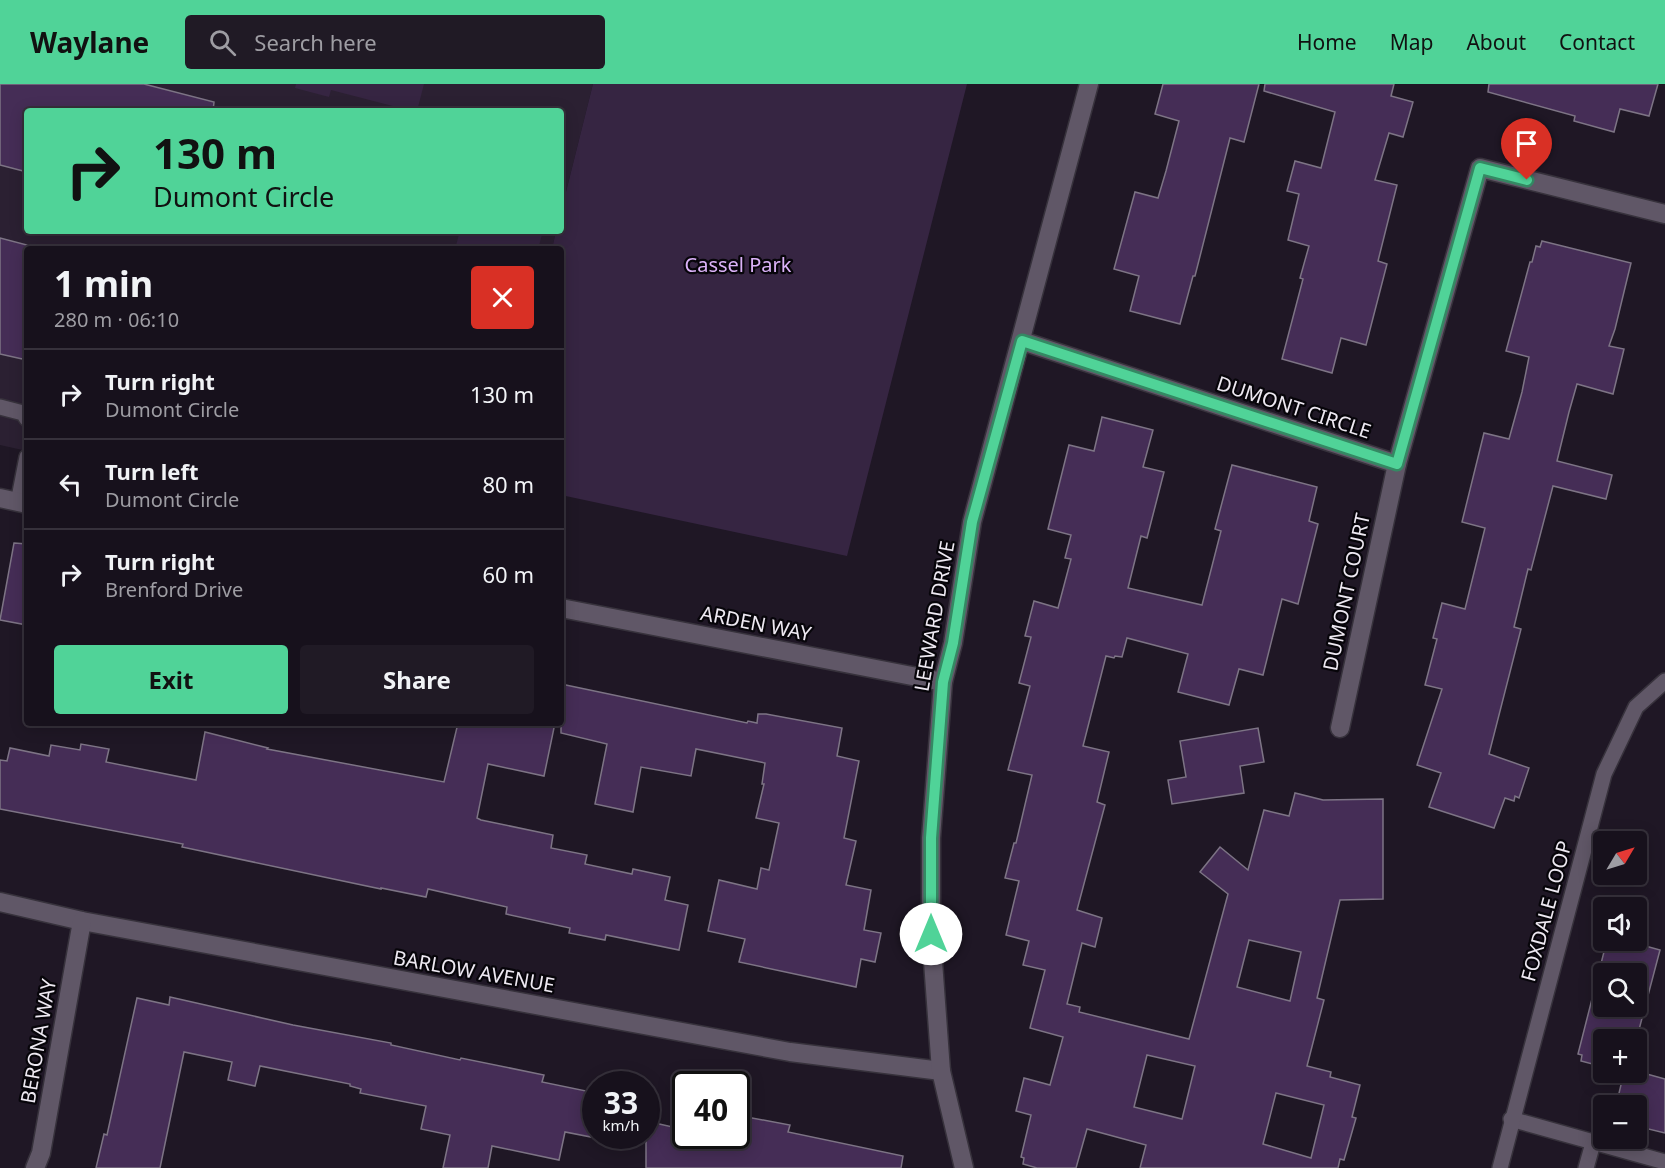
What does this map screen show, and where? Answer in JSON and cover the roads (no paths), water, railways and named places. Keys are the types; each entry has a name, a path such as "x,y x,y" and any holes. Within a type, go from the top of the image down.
{"street":[{"name":"LEEWARD DRIVE","path":"964,1168 941,1071 931,924 931,838 943,682 953,643 972,522 1089,84"},
{"path":"1397,464 1480,168 1665,214"},
{"name":"DUMONT CIRCLE","path":"1022,341 1397,464"},
{"name":"DUMONT COURT","path":"1340,728 1397,464"},
{"name":"ARDEN WAY","path":"564,609 943,682"},
{"name":"BARLOW AVENUE","path":"0,902 82,921 790,1052 941,1071"},
{"name":"BERONA WAY","path":"35,1168 41,1153 82,921"}],"lane":[{"path":"0,406 24,414"},
{"path":"15,502 24,468"},
{"name":"FOXDALE LOOP","path":"1500,1168 1511,1119 1604,774 1636,707 1665,681"},
{"path":"1511,1119 1593,1143 1586,1168"},
{"path":"1616,1149 1665,1162"}],"park label":[{"name":"Cassel Park","path":"738,264"}]}
